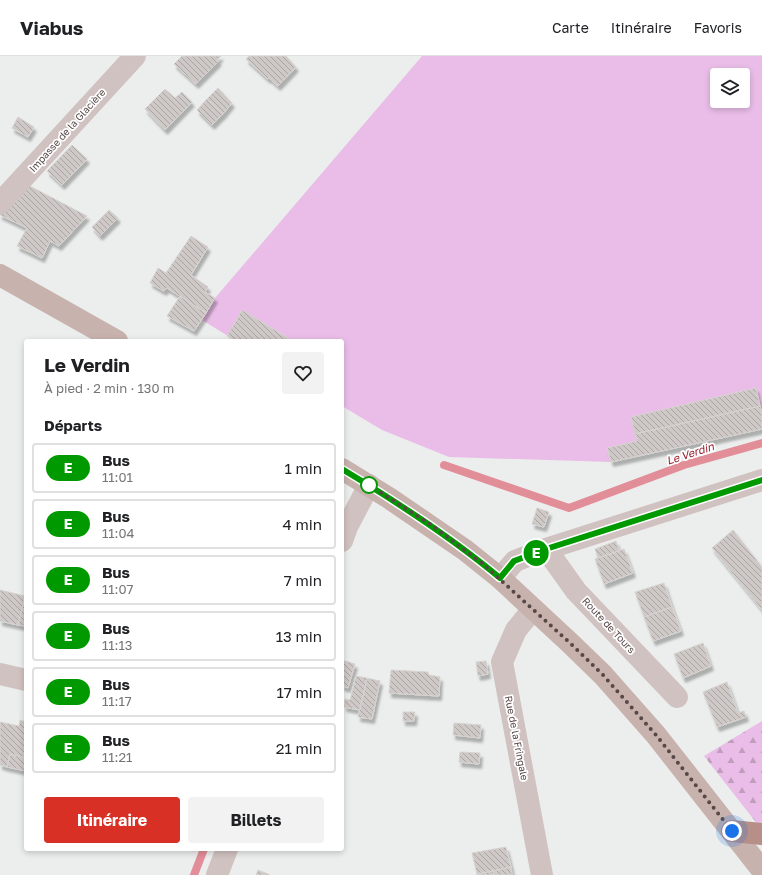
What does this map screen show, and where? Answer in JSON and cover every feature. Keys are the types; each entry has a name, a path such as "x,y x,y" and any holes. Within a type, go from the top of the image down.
{"highway":[{"path":"732,831 762,834"}],"main road":[{"path":"0,274 114,339"},
{"path":"344,470 430,524 500,578 570,643 608,681 656,735 762,870"}],"street":[{"name":"Impasse de la Glacière","path":"0,203 135,56"},
{"path":"500,578 514,561 546,549 762,480"},
{"path":"344,535 369,485"},
{"name":"Route de Tours","path":"546,549 576,591 677,697"},
{"name":"Rue de la Fringale","path":"533,609 516,630 502,662 542,875"},
{"path":"0,674 24,680"},
{"path":"217,875 226,851"}],"green space":[{"path":"422,56 762,56 762,429 611,462 449,457 382,430 344,407 344,339 233,339 202,320 215,298"},
{"path":"762,721 762,830 704,756"}],"building":[{"path":"182,56 221,56 217,60 219,61 196,84 174,64"},
{"path":"249,56 286,56 296,67 278,86 246,59"},
{"path":"218,88 232,103 223,114 207,99"},
{"path":"165,89 175,98 182,92 192,102 165,130 145,109"},
{"path":"207,99 223,114 212,125 197,110"},
{"path":"18,117 34,127 28,137 12,128"},
{"path":"72,145 87,159 62,185 47,171"},
{"path":"26,184 87,216 59,246 50,241 42,258 17,246 27,228 0,215 0,213"},
{"path":"109,210 118,218 100,236 92,227"},
{"path":"191,236 208,247 191,275 208,287 205,292 215,298 206,313 167,288 164,291 150,283 158,268 166,273"},
{"path":"180,296 206,313 194,331 167,316"},
{"path":"242,310 290,339 232,339 227,336"},
{"path":"756,388 760,406 635,434 631,417"},
{"path":"760,406 762,414 762,429 611,462 607,448 637,441 635,434"},
{"path":"537,508 549,512 544,527 532,524"},
{"path":"733,530 762,567 762,610 712,548"},
{"path":"616,541 619,551 598,558 595,549"},
{"path":"624,549 633,573 604,584 595,559"},
{"path":"664,583 672,607 644,617 635,592"},
{"path":"0,590 24,596 18,625 0,621"},
{"path":"24,600 24,626 18,625"},
{"path":"672,607 681,631 653,641 644,617"},
{"path":"703,643 711,666 683,678 674,654"},
{"path":"344,661 355,664 348,688 344,687"},
{"path":"486,661 488,674 478,676 476,662"},
{"path":"391,670 428,672 429,675 440,677 439,696 389,693"},
{"path":"356,676 367,678 360,710 344,707 345,699 350,700"},
{"path":"367,678 380,681 372,719 358,717"},
{"path":"727,682 738,713 744,711 746,717 717,727 703,692"},
{"path":"403,712 415,712 414,721 403,721"},
{"path":"20,720 24,721 24,758 10,754 7,767 0,765 0,722 19,726"},
{"path":"454,723 481,725 480,738 453,735"},
{"path":"460,752 480,753 479,764 459,762"},
{"path":"10,754 24,758 24,771 7,767"},
{"path":"506,847 511,867 477,874 472,853"},
{"path":"511,867 512,875 494,875 493,871"},
{"path":"258,870 270,875 256,875"},
{"path":"493,871 494,875 477,875 477,874"}],"waterway":[{"name":"Le Verdin","path":"444,465 569,508 684,465 762,443"},
{"name":"Le Verdin","path":"194,875 203,851"}],"bus line":[{"name":"E","path":"344,470 430,524 500,578 514,561 546,549 762,480"}],"route":[{"path":"369,485 430,524 483,564 570,643 603,675 656,735 732,831"}]}
